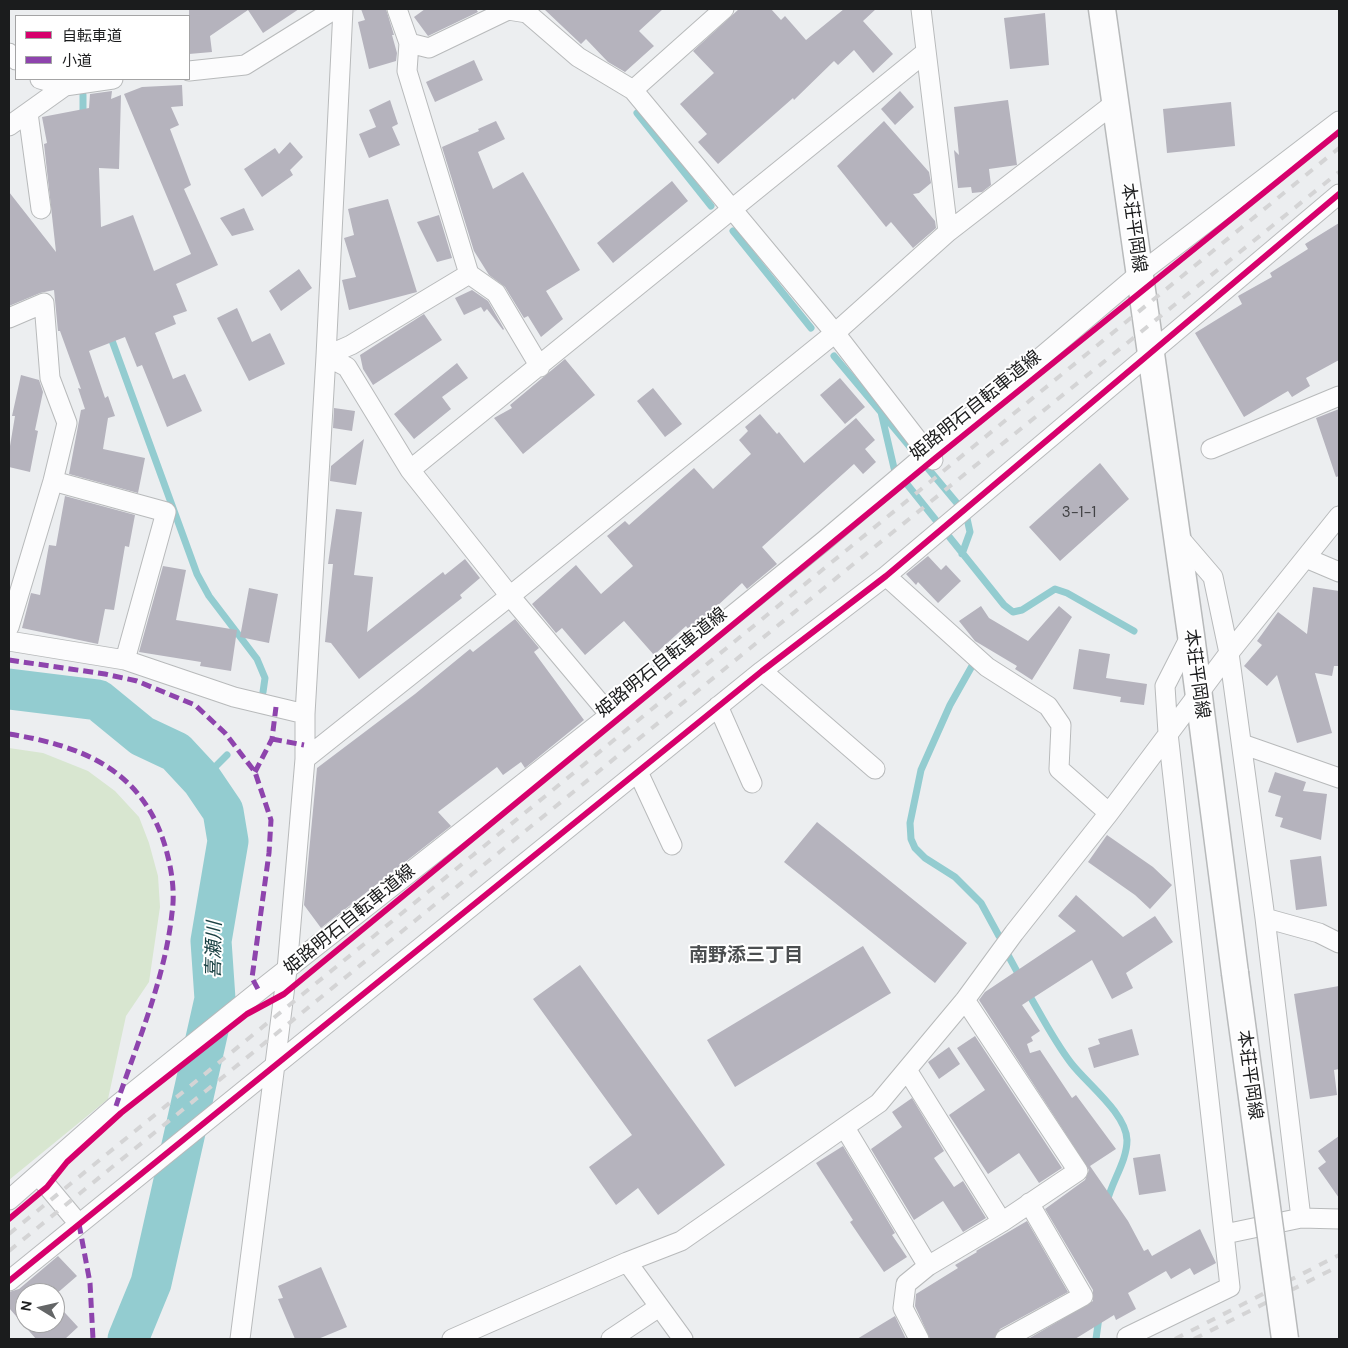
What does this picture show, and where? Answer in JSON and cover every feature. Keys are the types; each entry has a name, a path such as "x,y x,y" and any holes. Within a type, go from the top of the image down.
{"main road":[{"name":"本荘平岡線","path":"1102,9 1199,693 1285,1339"}],"street":[{"path":"190,71 245,65 336,9"},
{"path":"240,1339 287,970 304,759 326,356 342,9"},
{"path":"397,9 409,43 407,71 469,274 496,293 540,366"},
{"path":"633,90 724,9"},
{"path":"921,9 948,232"},
{"path":"409,43 429,48 508,10 527,12 578,56 633,90 835,333 931,457"},
{"path":"410,470 926,52"},
{"path":"44,80 65,86 106,80"},
{"path":"9,126 65,86"},
{"path":"304,759 510,596 835,333 948,232 1116,102"},
{"path":"28,113 41,209"},
{"path":"9,1200 116,1106 251,997 610,716 931,457 1140,274 1339,121"},
{"path":"9,1280 274,1068 718,706 886,576 1339,194"},
{"path":"326,356 351,345 469,274"},
{"path":"9,318 44,303 50,378 67,423 53,481 9,627"},
{"path":"326,356 347,367 410,470 510,596 610,716"},
{"path":"1211,449 1339,396"},
{"path":"53,481 166,512 125,660"},
{"path":"452,1339 627,1262 681,1241 800,1156 845,1128 879,1103 965,1000 1014,933 1109,813 1229,653 1339,516"},
{"path":"1177,535 1213,577 1229,653 1265,918 1301,1218"},
{"path":"1306,558 1339,572"},
{"path":"886,576 987,667 1048,706 1061,726 1059,769 1109,813"},
{"path":"1126,1337 1230,1287 1168,733 1165,686 1191,635"},
{"path":"9,641 125,660 234,697 305,714"},
{"path":"762,671 875,769"},
{"path":"718,706 752,783"},
{"path":"1242,744 1339,778"},
{"path":"638,772 672,846"},
{"path":"1265,918 1319,933 1339,943"},
{"path":"919,1339 903,1308 906,1284 928,1266 1002,1222 1078,1171 965,1000"},
{"path":"907,1070 1002,1222"},
{"path":"845,1128 928,1266"},
{"path":"38,1175 80,1224"},
{"path":"1005,1339 1083,1296 1030,1204"},
{"path":"1225,1234 1301,1218 1339,1219"},
{"path":"627,1262 682,1339"},
{"path":"611,1339 659,1307"}],"green space":[{"path":"9,748 43,753 88,771 115,791 139,817 149,843 158,876 160,907 149,982 126,1016 108,1099 9,1180"}],"building":[{"path":"189,9 299,9 263,33 248,10 210,36 212,52 190,54"},
{"path":"361,9 386,9 394,35 392,35 397,53 396,61 369,69 358,22 365,20"},
{"path":"425,9 476,9 478,12 428,36 414,17"},
{"path":"544,9 663,9 639,31 654,46 625,72 608,62 586,39 581,44"},
{"path":"739,9 771,9 781,20 785,16 806,40 844,9 876,9 863,21 893,54 873,73 854,50 838,65 834,61 794,100 793,98 718,164 698,142 707,134 680,104 714,73 693,51"},
{"path":"1045,13 1049,65 1010,69 1004,18"},
{"path":"474,60 483,80 435,102 426,82"},
{"path":"182,85 183,106 171,107 179,125 170,129 191,185 184,189 218,265 176,284 187,311 173,316 176,324 155,333 173,379 185,374 202,411 167,427 142,365 137,367 125,337 89,351 105,398 108,396 115,416 108,418 103,449 145,458 138,493 69,474 81,410 85,409 78,388 81,389 60,331 58,331 54,290 40,293 9,306 9,192 56,252 44,144 47,143 42,117 89,108 90,94 112,91 111,99 121,95 119,169 99,168 101,227 133,215 154,271 191,254 124,94 142,87"},
{"path":"900,91 914,107 895,125 881,109"},
{"path":"390,100 398,124 392,127 400,145 369,158 359,134 376,127 369,110"},
{"path":"1008,100 1017,165 989,169 991,185 982,192 972,193 971,187 958,188 954,150 959,155 954,107"},
{"path":"1231,102 1235,146 1167,153 1163,109"},
{"path":"496,121 505,139 478,152 493,189 523,172 580,270 546,291 563,319 541,337 528,316 524,318 505,287 489,275 474,251 442,147 479,131 478,129"},
{"path":"884,121 929,172 931,183 919,193 913,194 935,221 936,228 913,248 891,222 886,227 837,166"},
{"path":"290,142 303,157 290,170 293,175 262,197 244,169 275,148 279,154"},
{"path":"672,181 688,201 613,263 597,243"},
{"path":"388,199 417,292 349,310 342,280 356,277 344,238 354,235 348,209"},
{"path":"244,208 254,230 232,236 220,218"},
{"path":"439,215 452,258 437,262 417,222"},
{"path":"1339,223 1339,360 1306,378 1310,386 1292,397 1288,391 1244,417 1195,333 1242,304 1238,296 1272,277 1270,273 1308,249 1305,244"},
{"path":"299,269 312,288 281,311 269,291"},
{"path":"472,290 488,301 503,330 487,309 484,312 481,307 464,315 455,298"},
{"path":"237,308 252,342 270,333 285,364 249,381 217,318"},
{"path":"424,314 442,340 373,385 363,369 360,355"},
{"path":"565,359 595,395 523,454 494,418 512,408 510,405"},
{"path":"457,363 468,378 442,397 451,409 414,439 394,414"},
{"path":"21,375 39,380 43,392 35,430 38,431 30,472 9,467 9,452 15,416 12,416"},
{"path":"840,378 865,407 845,424 820,395"},
{"path":"653,388 682,424 665,437 637,401"},
{"path":"334,408 355,411 352,431 333,428"},
{"path":"1339,409 1339,476 1336,477 1316,418"},
{"path":"760,414 777,434 779,432 804,463 856,418 875,440 865,449 876,462 863,474 854,464 762,547 777,564 747,589 742,583 690,631 686,626 654,655 624,621 585,655 562,628 556,633 532,604 576,565 601,594 633,566 607,536 625,521 629,525 694,468 713,489 751,454 739,440 748,431 745,427"},
{"path":"364,439 356,485 330,481 331,466"},
{"path":"1100,463 1129,499 1060,561 1029,527"},
{"path":"65,496 135,515 129,547 125,546 114,610 105,609 98,644 22,628 31,593 40,595 49,545 56,546"},
{"path":"336,509 362,512 354,575 373,577 367,632 443,572 445,575 465,559 480,578 460,595 462,598 359,679 331,643 325,642 333,564 328,564"},
{"path":"928,556 941,570 946,565 961,581 938,603 918,582 916,585 906,574"},
{"path":"163,566 186,570 176,620 237,630 231,671 200,666 201,662 139,652"},
{"path":"1313,587 1339,591 1339,666 1334,666 1332,676 1315,673 1332,733 1297,743 1277,675 1267,686 1244,666 1262,645 1257,641 1278,612 1307,634"},
{"path":"249,588 278,594 269,643 240,637"},
{"path":"981,606 989,618 1028,641 1059,606 1072,617 1032,680 1015,669 1017,666 975,641 959,621"},
{"path":"515,619 539,648 534,652 584,720 525,768 521,762 503,775 497,767 438,812 451,826 321,928 304,905 317,768 415,694 470,649 473,652"},
{"path":"1079,649 1110,654 1106,678 1147,684 1144,705 1120,702 1121,697 1073,689"},
{"path":"1275,772 1306,782 1303,791 1327,794 1321,840 1280,827 1283,818 1275,816 1281,796 1268,792"},
{"path":"817,822 967,943 935,983 784,862"},
{"path":"1107,835 1153,867 1172,885 1150,909 1135,895 1088,862"},
{"path":"1321,856 1327,906 1296,910 1290,860"},
{"path":"1076,895 1123,937 1155,916 1173,942 1126,973 1133,988 1112,999 1092,960 1022,1005 1040,1031 1031,1037 1033,1041 1027,1044 1030,1053 1040,1050 1072,1098 1076,1095 1116,1149 1090,1166 1128,1221 1144,1251 1148,1249 1152,1256 1200,1229 1216,1263 1194,1275 1190,1268 1171,1279 1166,1271 1128,1293 1136,1309 1116,1320 1114,1315 1075,1339 1028,1339 1093,1301 1093,1290 1045,1209 1085,1180 1089,1170 979,1000 985,992 1076,931 1058,916"},
{"path":"863,946 891,993 735,1087 707,1040"},
{"path":"580,965 725,1165 658,1215 638,1188 616,1205 589,1167 632,1135 533,999"},
{"path":"1339,986 1339,1069 1334,1070 1337,1095 1310,1099 1294,994"},
{"path":"1132,1029 1139,1055 1094,1068 1088,1048 1100,1044 1098,1039"},
{"path":"975,1036 1062,1168 1039,1183 1019,1153 988,1174 949,1115 985,1090 957,1048"},
{"path":"949,1047 960,1064 939,1079 928,1062"},
{"path":"912,1098 944,1151 934,1158 954,1187 963,1181 986,1218 963,1232 943,1201 914,1220 871,1149 902,1127 892,1112"},
{"path":"1339,1136 1339,1198 1318,1168 1326,1162 1318,1151"},
{"path":"843,1146 895,1233 892,1235 907,1257 884,1272 850,1222 853,1220 816,1163"},
{"path":"1160,1154 1166,1191 1139,1195 1133,1158"},
{"path":"1027,1221 1068,1292 1000,1329 994,1339 930,1339 915,1306 916,1294 958,1268 955,1265 976,1251"},
{"path":"58,1256 77,1276 65,1286 65,1283 26,1283"},
{"path":"321,1267 347,1327 318,1339 295,1339 278,1299 283,1298 278,1286"},
{"path":"15,1290 15,1315 9,1308 9,1292"},
{"path":"65,1313 78,1327 65,1339 36,1339 31,1333 65,1333"},
{"path":"895,1316 906,1339 857,1339"}],"waterway":[{"path":"83,95 83,117"},
{"path":"637,113 711,206"},
{"path":"733,231 811,328"},
{"path":"110,335 197,574 209,596 257,659 265,678 263,692"},
{"path":"834,356 966,514 970,532 962,554"},
{"path":"881,412 894,468 1004,605 1013,612 1022,610 1055,589 1067,593 1134,631"},
{"path":"972,666 950,705 921,770 910,823 911,839 915,848 925,858 955,877 981,903 999,936"},
{"name":"喜瀬川","path":"9,689 98,700 142,736 176,752 202,780 223,811 228,841 211,941 215,999 151,1283 128,1339"},
{"path":"202,780 227,755"},
{"path":"1008,955 1021,979"},
{"path":"1027,991 1065,1055 1105,1099 1125,1130 1127,1140 1125,1156 1107,1202"},
{"path":"1096,1339 1099,1317"}],"railway":[{"path":"9,1234 1339,148"},
{"path":"9,1251 1339,172"},
{"path":"1175,1339 1339,1255"},
{"path":"1194,1339 1339,1266"}],"marked path":[{"path":"9,660 105,674 137,681 195,705 225,733 255,772 271,820 269,853 252,978 259,991"},
{"path":"255,772 272,739 276,707"},
{"path":"9,734 63,746 109,768 128,783 144,802 157,825 167,853 173,890 168,938 157,986 116,1106"},
{"path":"272,739 304,745"},
{"path":"79,1224 90,1283 93,1339"}],"cycle path":[{"name":"姫路明石自転車道線","path":"9,1219 47,1187 67,1162 121,1113 247,1014 284,994 933,460 1339,132"},
{"path":"9,1281 762,671 886,576 1339,194"}],"district":[{"name":"南野添三丁目","path":"746,956"}]}
